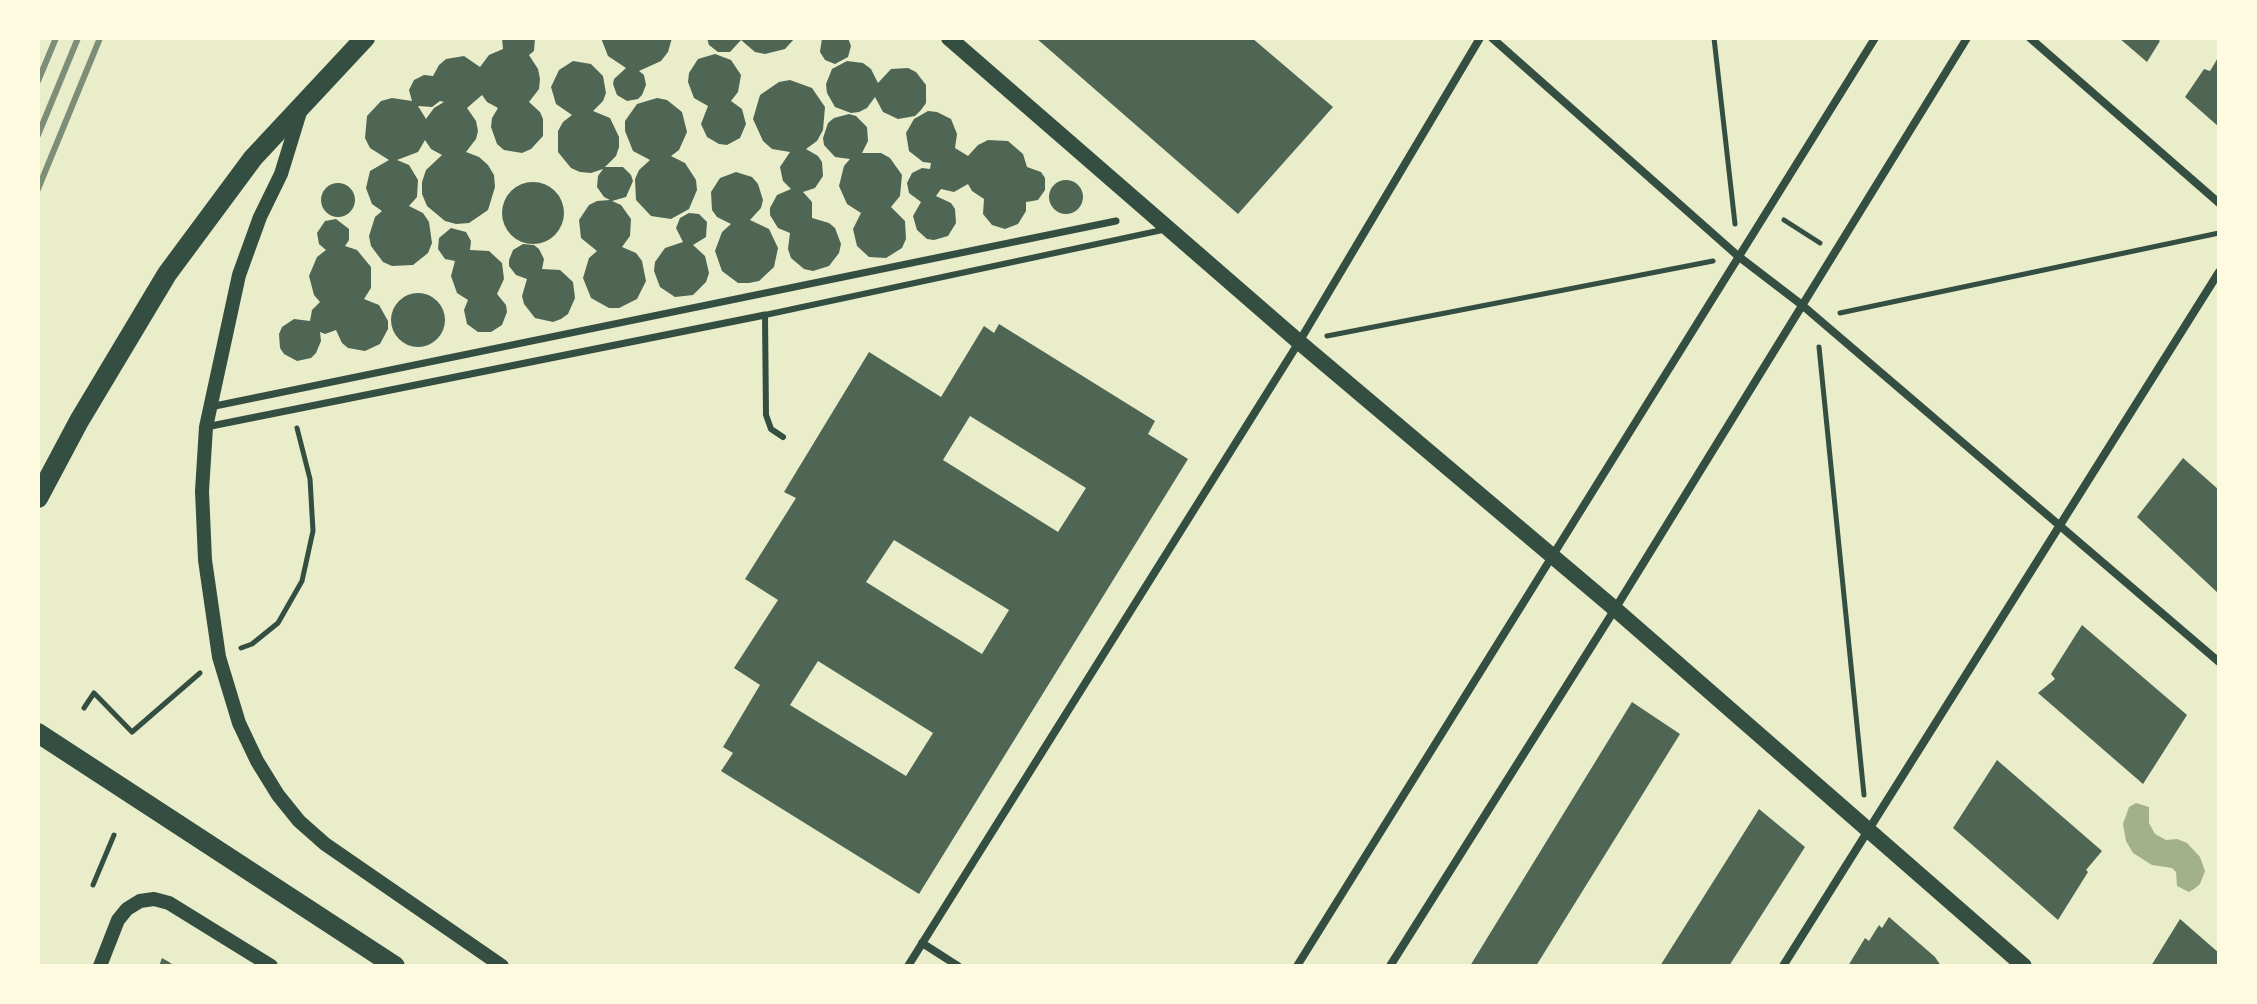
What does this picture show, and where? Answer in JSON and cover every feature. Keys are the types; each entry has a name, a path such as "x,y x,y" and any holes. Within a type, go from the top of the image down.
{"main road":[{"path":"38,498 79,421 167,274 253,158 365,38"},
{"path":"949,38 1299,342 1615,609 2024,966"},
{"path":"38,733 395,966"}],"street":[{"path":"908,966 1299,342 1480,38"},
{"path":"1492,38 1738,256 1802,305 2219,662"},
{"path":"1297,966 1875,38"},
{"path":"1390,966 1615,609 1967,38"},
{"path":"2030,38 2219,203"},
{"path":"302,105 281,174 260,217 239,275 206,427 202,491 205,560 228,690 257,761 292,812 325,844 502,966"},
{"path":"210,407 1116,221"},
{"path":"1783,966 2219,272"},
{"path":"206,427 765,315"},
{"path":"100,966 118,920 127,909 140,901 154,899 169,903 271,966"},
{"path":"922,943 958,966"}],"lane":[{"path":"783,437 771,429 766,415 765,315 1169,229"}],"path":[{"path":"1299,342 1738,256 1714,38"},
{"path":"1767,210 1835,253"},
{"path":"1868,831 1816,318 2219,233"},
{"path":"236,650 252,644 278,623 302,581 313,531 310,479 293,411"},
{"path":"84,708 94,693 132,732 202,671"},
{"path":"93,885 114,835"}],"shaded area":[{"path":"2136,803 2149,807 2149,823 2155,834 2166,840 2177,839 2187,843 2200,857 2205,871 2200,884 2194,889 2189,892 2177,886 2176,872 2172,868 2152,865 2133,853 2126,841 2123,824 2129,807"}],"building":[{"path":"502,38 535,38 534,51 529,55 540,79 539,89 529,102 543,119 543,136 531,149 522,153 504,150 497,144 491,127 498,108 482,95 467,108 476,121 478,131 466,152 488,165 494,175 495,187 488,210 469,223 445,221 427,206 422,194 422,182 426,170 442,155 431,149 425,140 418,152 397,160 409,165 418,180 417,197 409,206 423,213 429,222 432,243 428,253 413,265 392,266 383,262 371,246 369,236 375,217 382,211 372,204 366,188 370,171 389,160 370,148 365,138 367,116 381,101 392,98 412,101 409,90 414,80 424,75 433,76 446,59 464,56 480,67 489,55 503,49","holes":["440,101 444,102 434,108 426,119 418,106 432,107"]},
{"path":"601,38 672,38 668,52 661,61 639,71 644,75 646,85 638,99 627,101 617,95 614,79 626,68 608,56"},
{"path":"707,38 795,38 785,49 765,54 755,52 741,40 730,52 718,52 709,45"},
{"path":"822,38 848,38 851,46 848,57 835,64 825,60 820,52"},
{"path":"1036,38 1252,38 1333,107 1238,214"},
{"path":"2119,38 2156,38 2160,41 2147,62"},
{"path":"715,54 731,60 741,75 738,92 731,101 742,109 746,124 740,138 727,145 707,137 701,124 708,106 694,98 688,82 689,73 698,59"},
{"path":"2219,56 2219,127 2185,97 2204,69 2210,71"},
{"path":"573,61 591,64 603,76 606,93 593,111 610,118 619,137 616,156 605,167 623,167 633,181 626,197 612,201 621,205 631,219 630,236 622,247 636,253 642,261 646,281 637,299 619,308 609,308 591,298 583,278 589,258 597,251 581,238 579,220 589,205 610,200 597,187 598,176 603,169 591,173 580,172 571,168 558,152 558,131 572,115 556,104 551,87 559,70"},
{"path":"847,61 863,63 871,69 878,83 891,69 908,68 916,72 926,85 926,103 915,116 898,119 883,112 875,97 867,108 859,112 851,113 835,107 826,84 832,69"},
{"path":"790,80 812,88 825,107 823,130 817,141 806,149 822,162 823,176 815,188 803,192 812,202 812,218 835,228 841,244 839,253 829,266 813,271 804,269 791,258 788,249 790,233 778,228 770,215 777,195 791,189 783,181 780,167 790,152 772,149 763,141 753,119 760,95 779,82"},
{"path":"657,98 667,100 682,112 687,132 679,150 671,156 685,163 696,180 697,190 689,209 671,219 651,216 636,200 635,179 639,170 650,160 633,151 625,131 625,121 637,104"},
{"path":"928,111 951,119 957,134 955,148 968,156 988,140 1008,141 1023,154 1027,167 1041,172 1045,178 1045,190 1038,200 1026,202 1026,211 1018,224 1005,229 992,225 983,214 984,199 968,184 954,192 941,189 936,196 951,203 955,209 956,223 948,236 927,239 917,230 913,216 921,202 909,193 907,183 912,173 922,168 930,169 931,163 923,162 909,151 906,133 914,119"},
{"path":"849,114 856,116 867,127 868,141 862,153 881,153 890,158 902,175 900,196 891,207 905,221 906,239 902,248 886,258 869,257 857,246 853,229 861,213 847,204 839,186 844,166 850,159 835,157 824,145 828,123"},
{"path":"736,172 752,177 758,184 763,200 761,208 750,220 769,229 778,248 774,267 759,281 749,283 738,283 722,271 715,251 722,232 731,224 717,217 712,210 711,192 720,178"},
{"path":"1066,180 1078,185 1083,197 1078,209 1066,214 1054,209 1049,197 1054,185"},
{"path":"533,182 545,184 555,191 562,201 562,225 555,235 545,242 533,244 521,242 511,235 504,225 502,213 504,201 511,191 521,184"},
{"path":"338,183 350,188 355,200 350,212 338,217 326,212 321,200 326,188"},
{"path":"689,213 699,214 707,222 706,237 693,245 705,256 709,273 706,282 693,295 675,297 660,287 654,271 655,262 665,248 683,242 676,228 680,218"},
{"path":"336,219 349,229 349,240 345,246 357,250 371,267 371,288 364,299 379,305 388,321 388,329 380,344 365,351 348,348 336,330 325,334 320,332 321,341 316,353 311,358 297,361 280,348 279,334 282,327 294,319 310,321 312,310 320,302 314,295 309,276 317,257 326,250 319,244 317,233 325,221"},
{"path":"451,228 466,232 471,241 470,250 489,251 502,263 504,279 497,294 506,305 507,312 502,325 491,332 478,332 467,324 464,310 468,300 457,293 451,276 455,261 445,259 438,249 439,238"},
{"path":"523,244 539,249 544,259 542,269 560,270 573,282 575,298 568,314 561,319 553,322 535,318 524,304 522,296 527,279 516,275 509,266 513,250"},
{"path":"418,293 437,301 445,320 437,339 418,347 399,339 391,320 399,301"},
{"path":"999,324 1155,421 1148,434 1188,459 919,894 721,771 733,753 723,747 760,685 734,668 778,600 745,579 796,498 784,492 869,352 941,397 984,326 994,333","holes":["970,416 1086,488 1058,532 943,460","894,540 1009,610 982,654 866,582","818,661 933,733 906,776 790,705"]},
{"path":"2183,458 2219,490 2219,594 2137,517"},
{"path":"2082,625 2187,715 2143,784 2038,693 2055,679 2051,674"},
{"path":"1632,702 1680,734 1536,966 1470,966"},
{"path":"1997,760 2102,851 2086,870 2088,872 2058,920 1953,828"},
{"path":"1759,809 1805,847 1729,966 1660,966"},
{"path":"1889,917 1935,957 1941,966 1848,966 1865,938 1869,941 1879,925 1882,928"},
{"path":"2180,919 2219,953 2219,966 2151,966"},
{"path":"162,958 169,962 175,966 159,966"}],"railway":[{"path":"38,81 56,38"},
{"path":"38,135 78,38"},
{"path":"38,189 100,38"}]}
